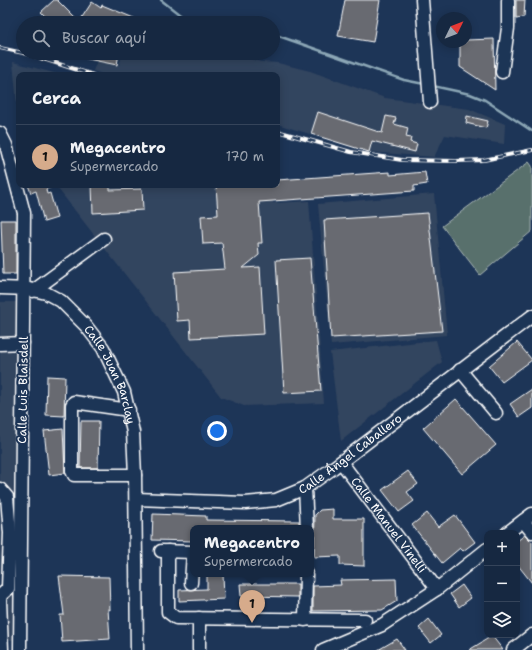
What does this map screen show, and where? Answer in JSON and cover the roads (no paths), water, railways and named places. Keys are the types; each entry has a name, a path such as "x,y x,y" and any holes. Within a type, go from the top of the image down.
{"street":[{"path":"422,0 430,97"},
{"path":"502,72 508,28 508,0"},
{"name":"Calle Luis Blaisdell","path":"0,133 6,145 16,183"},
{"name":"Calle Luis Blaisdell","path":"17,188 24,213 29,289 23,343 20,650"},
{"path":"29,289 104,239"},
{"name":"Calle Juan Barclay","path":"0,288 29,289 46,294 61,301 86,326 103,348 124,392 133,432 136,475 137,650"},
{"name":"Calle Ángel Caballero","path":"136,499 262,502 276,500 305,488 532,316"},
{"path":"0,344 23,343"},
{"path":"460,370 496,413"},
{"path":"129,410 74,402 72,405 72,471 74,474 136,475"},
{"name":"Calle Manuel Vinelli","path":"341,462 437,588"},
{"path":"305,488 307,525"},
{"path":"0,489 7,497 10,533 8,589 1,595 0,600 2,650"},
{"path":"511,530 527,517 532,532"},
{"path":"190,552 164,551 168,612 176,618 365,620"},
{"path":"323,650 382,625 437,588 484,551"},
{"path":"191,577 191,583"},
{"path":"306,577 306,620"},
{"path":"199,618 200,650"},
{"path":"513,650 532,636"}],"waterway":[{"path":"161,0 181,16"},
{"path":"280,36 404,80 424,84"},
{"path":"433,86 470,94 485,100 532,131"}],"railway":[{"path":"0,48 16,51"},
{"path":"47,60 84,72"},
{"path":"280,132 351,152 402,160 484,160 532,150"}],"place":[{"name":"Megacentro","path":"252,623"}]}
